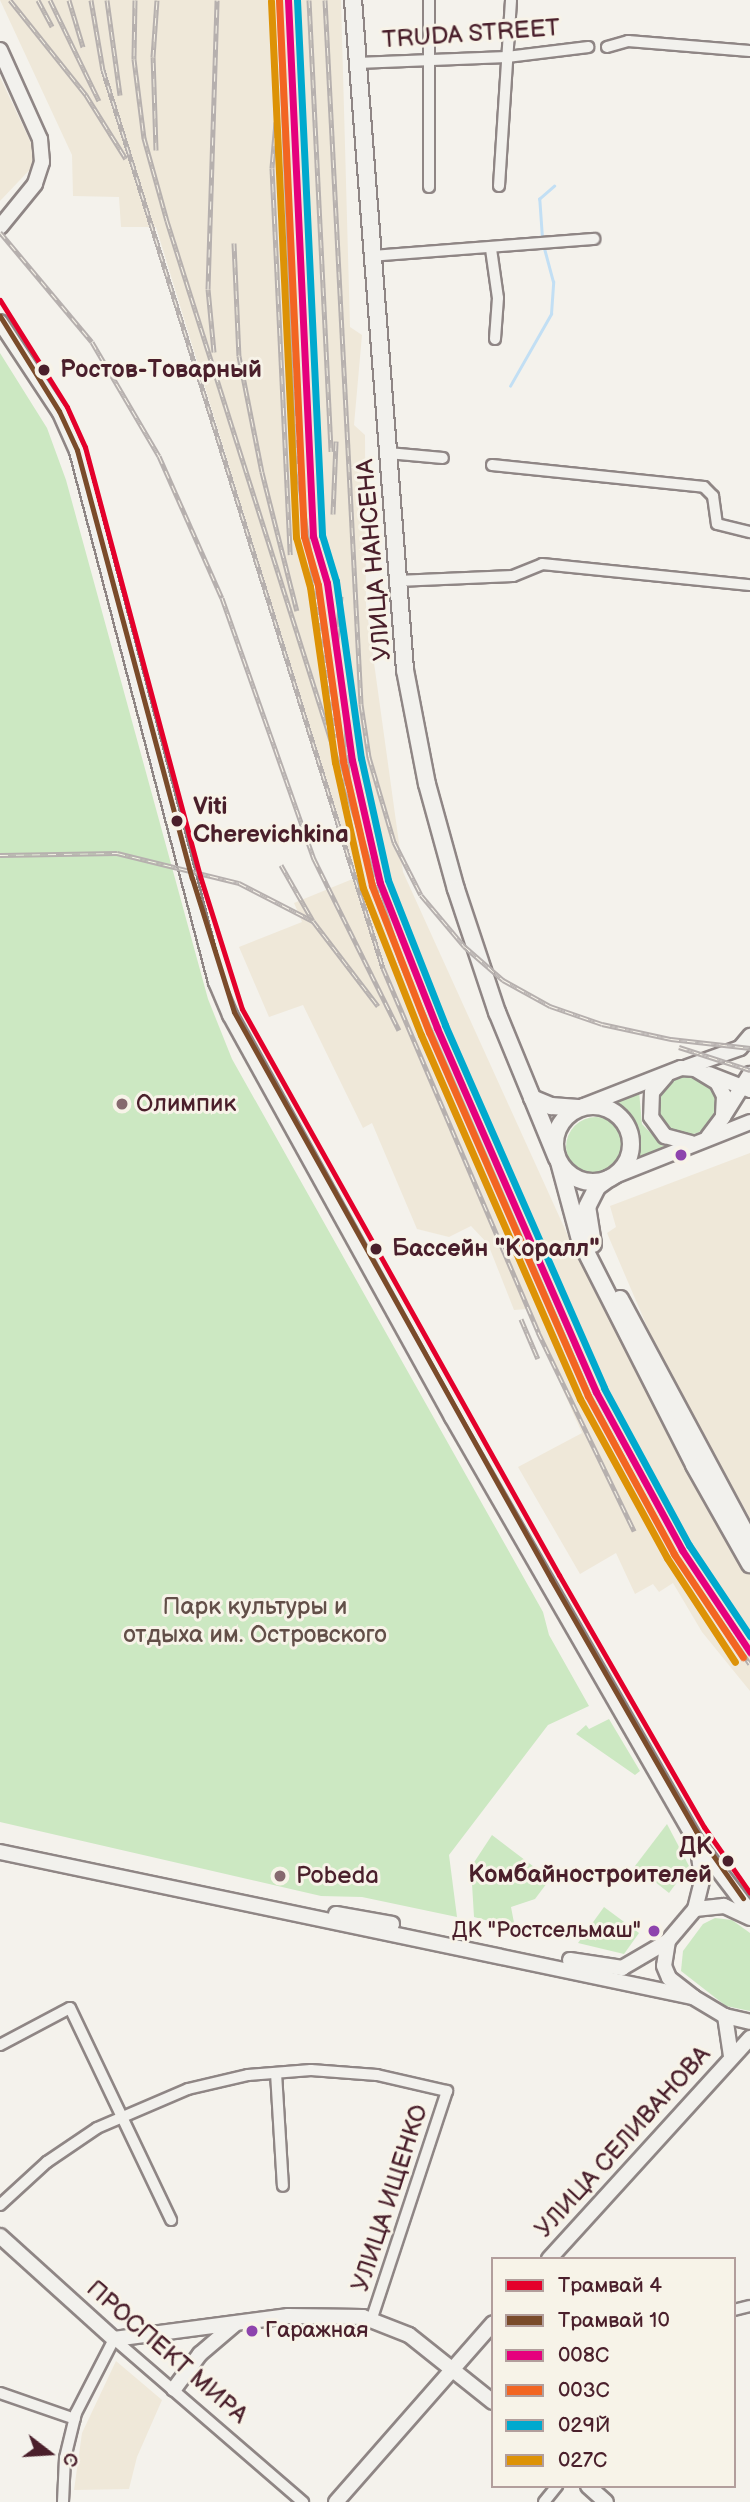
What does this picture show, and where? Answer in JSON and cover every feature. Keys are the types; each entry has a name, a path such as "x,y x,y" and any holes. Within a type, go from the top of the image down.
{"main road":[{"name":"УЛИЦА НАНСЕНА","path":"353,0 405,670 427,784 479,960 558,1160 582,1229"},
{"path":"0,50 40,139 42,162 35,184 0,227"},
{"path":"0,322 60,414 78,452 216,982 230,1015 446,1406 696,1840 750,1912"},
{"path":"532,1098 551,1106 580,1108 608,1108 629,1129 629,1156 610,1178 584,1181 558,1160 556,1131 580,1108 740,1048 750,1035"},
{"path":"692,1143 665,1136 651,1117 652,1092 676,1070 706,1073 748,1084 708,1137"},
{"path":"706,1073 724,1096 723,1116"},
{"path":"750,1122 610,1178 597,1187 587,1207 582,1229 625,1333 750,1564"},
{"path":"582,1229 750,1541"},
{"path":"0,1843 610,1969 635,1964 668,1941 695,1909 702,1880 696,1840"},
{"path":"0,1852 693,1997"},
{"path":"695,1909 724,1906 750,1918"},
{"path":"668,1941 664,1966 669,1978 693,1997 725,2016 750,2022"},
{"name":"УЛИЦА СЕЛИВАНОВА","path":"725,2016 731,2056"},
{"name":"УЛИЦА СЕЛИВАНОВА","path":"551,2257 750,2038"},
{"name":"ПРОСПЕКТ МИРА","path":"0,2236 114,2339"},
{"path":"114,2339 191,2331 288,2316 372,2318 409,2335 453,2367 491,2400"},
{"path":"174,2389 201,2354 236,2323"},
{"path":"336,2502 491,2325"},
{"path":"191,2331 201,2354"},
{"path":"590,2488 606,2502"}],"street":[{"path":"429,0 429,187"},
{"path":"499,186 511,0"},
{"path":"607,47 628,41 750,51"},
{"name":"TRUDA STREET","path":"357,63 507,57 588,47"},
{"path":"371,256 491,249 536,242 594,239"},
{"path":"491,249 498,298 495,339"},
{"path":"388,453 443,458"},
{"path":"492,465 704,487 713,496 718,524 750,532"},
{"path":"397,581 513,576 542,564 750,585"},
{"path":"0,2046 70,2008 172,2220"},
{"name":"УЛИЦА ИЩЕНКО","path":"276,2073 346,2071 447,2091 372,2318"},
{"path":"0,2205 47,2162 122,2115 188,2089 276,2073 283,2186"},
{"path":"63,2502 75,2419 114,2339"},
{"name":"ПРОСПЕКТ МИРА","path":"114,2339 303,2502"},
{"path":"0,2393 75,2419"},
{"path":"544,2502 555,2488"}],"shaded area":[{"path":"0,0 341,0 350,327 362,335 354,425 365,435 366,605 403,872 569,1238 750,1571 750,1691 702,1632 673,1583 659,1592 653,1584 635,1594 616,1553 580,1574 518,1467 582,1433 527,1309 514,1310 488,1244 471,1226 449,1237 417,1229 372,1123 363,1128 303,1005 269,1017 239,947 302,922 294,903 355,878 156,227 121,227 119,197 73,196 72,155"},
{"path":"0,77 39,160 0,201"},
{"path":"750,1153 750,1518 667,1373 607,1233 616,1227 610,1206"},
{"path":"116,2361 162,2400 137,2457 129,2489 74,2490 82,2433"}],"green space":[{"name":"Парк культуры и отдыха им. Островского","path":"0,353 47,428 66,480 208,999 232,1059 543,1612 549,1635 589,1706 548,1725 449,1855 457,1917 362,1897 321,1896 0,1822"},
{"path":"686,1075 707,1084 716,1105 707,1126 686,1135 665,1126 656,1105 665,1084"},
{"path":"639,1091 642,1124 665,1148 640,1160 637,1126 614,1103"},
{"path":"596,1117 617,1126 626,1147 617,1168 596,1177 575,1168 566,1147 575,1126"},
{"path":"609,1719 640,1771 635,1775 576,1734 586,1725 589,1729"},
{"path":"667,1824 689,1866 669,1893 635,1866"},
{"path":"492,1835 550,1879 535,1899 511,1907 515,1928 474,1917 471,1867"},
{"path":"604,1907 639,1933 624,1954 578,1943"},
{"path":"715,1918 732,1920 750,1933 750,2011 726,2006 681,1971 683,1951 703,1924"}],"waterway":[{"path":"542,238 539,199 554,186"},
{"path":"510,386 551,314 553,282 543,245"}],"railway":[{"path":"10,0 86,95 126,159"},
{"path":"38,0 52,26"},
{"path":"50,0 99,101"},
{"path":"69,0 83,47"},
{"path":"91,0 103,70 383,968 538,1332 634,1531"},
{"path":"107,0 120,95"},
{"path":"135,0 134,59 144,138 167,221 401,962 590,1396 675,1555 750,1664"},
{"path":"156,150 153,57 157,0"},
{"path":"214,352 208,289 217,0"},
{"path":"279,0 298,472 336,737"},
{"path":"309,0 331,451"},
{"path":"325,0 361,704 369,757 394,842 421,895 464,946 503,980 550,1006 602,1024 671,1039 750,1048"},
{"path":"276,122 272,168 290,555"},
{"path":"0,232 92,342 159,456 222,598 314,859 399,1030"},
{"path":"234,243 239,356 262,472 297,611"},
{"path":"333,514 336,441"},
{"path":"336,650 341,596"},
{"path":"346,715 348,784"},
{"path":"0,855 117,853 239,883 313,921"},
{"path":"281,865 313,921 378,1006"},
{"path":"679,1047 750,1070"},
{"path":"521,1319 538,1359"}],"tram line":[{"name":"4","path":"0,300 67,407 85,447 200,876 242,1009 559,1575 704,1827 750,1893"},
{"name":"10","path":"0,316 59,411 77,450 192,878 234,1012 551,1579 696,1831 743,1898"}],"transit line":[{"name":"003С","path":"279,0 304,536 318,585 343,761 372,886 429,1032 588,1396 674,1554 743,1657"},
{"name":"008С","path":"288,0 313,536 327,583 352,760 380,883 437,1028 596,1392 682,1550 750,1652"},
{"name":"029Й","path":"297,0 322,535 336,581 361,758 388,880 445,1025 604,1388 689,1545 750,1636"},
{"name":"027С","path":"271,1 296,537 310,587 335,762 363,888 421,1035 580,1399 667,1558 735,1662"}],"place":[{"name":"Ростов-Товарный","path":"44,370"},
{"name":"Viti Cherevichkina","path":"177,821"},
{"name":"Олимпик","path":"122,1104"},
{"name":"Бассейн \"Коралл\"","path":"376,1249"},
{"name":"ДК Комбайностроителей","path":"728,1861"},
{"name":"Pobeda","path":"280,1876"},
{"name":"ДК \"Ростсельмаш\"","path":"654,1931"},
{"name":"Гаражная","path":"252,2331"}]}
